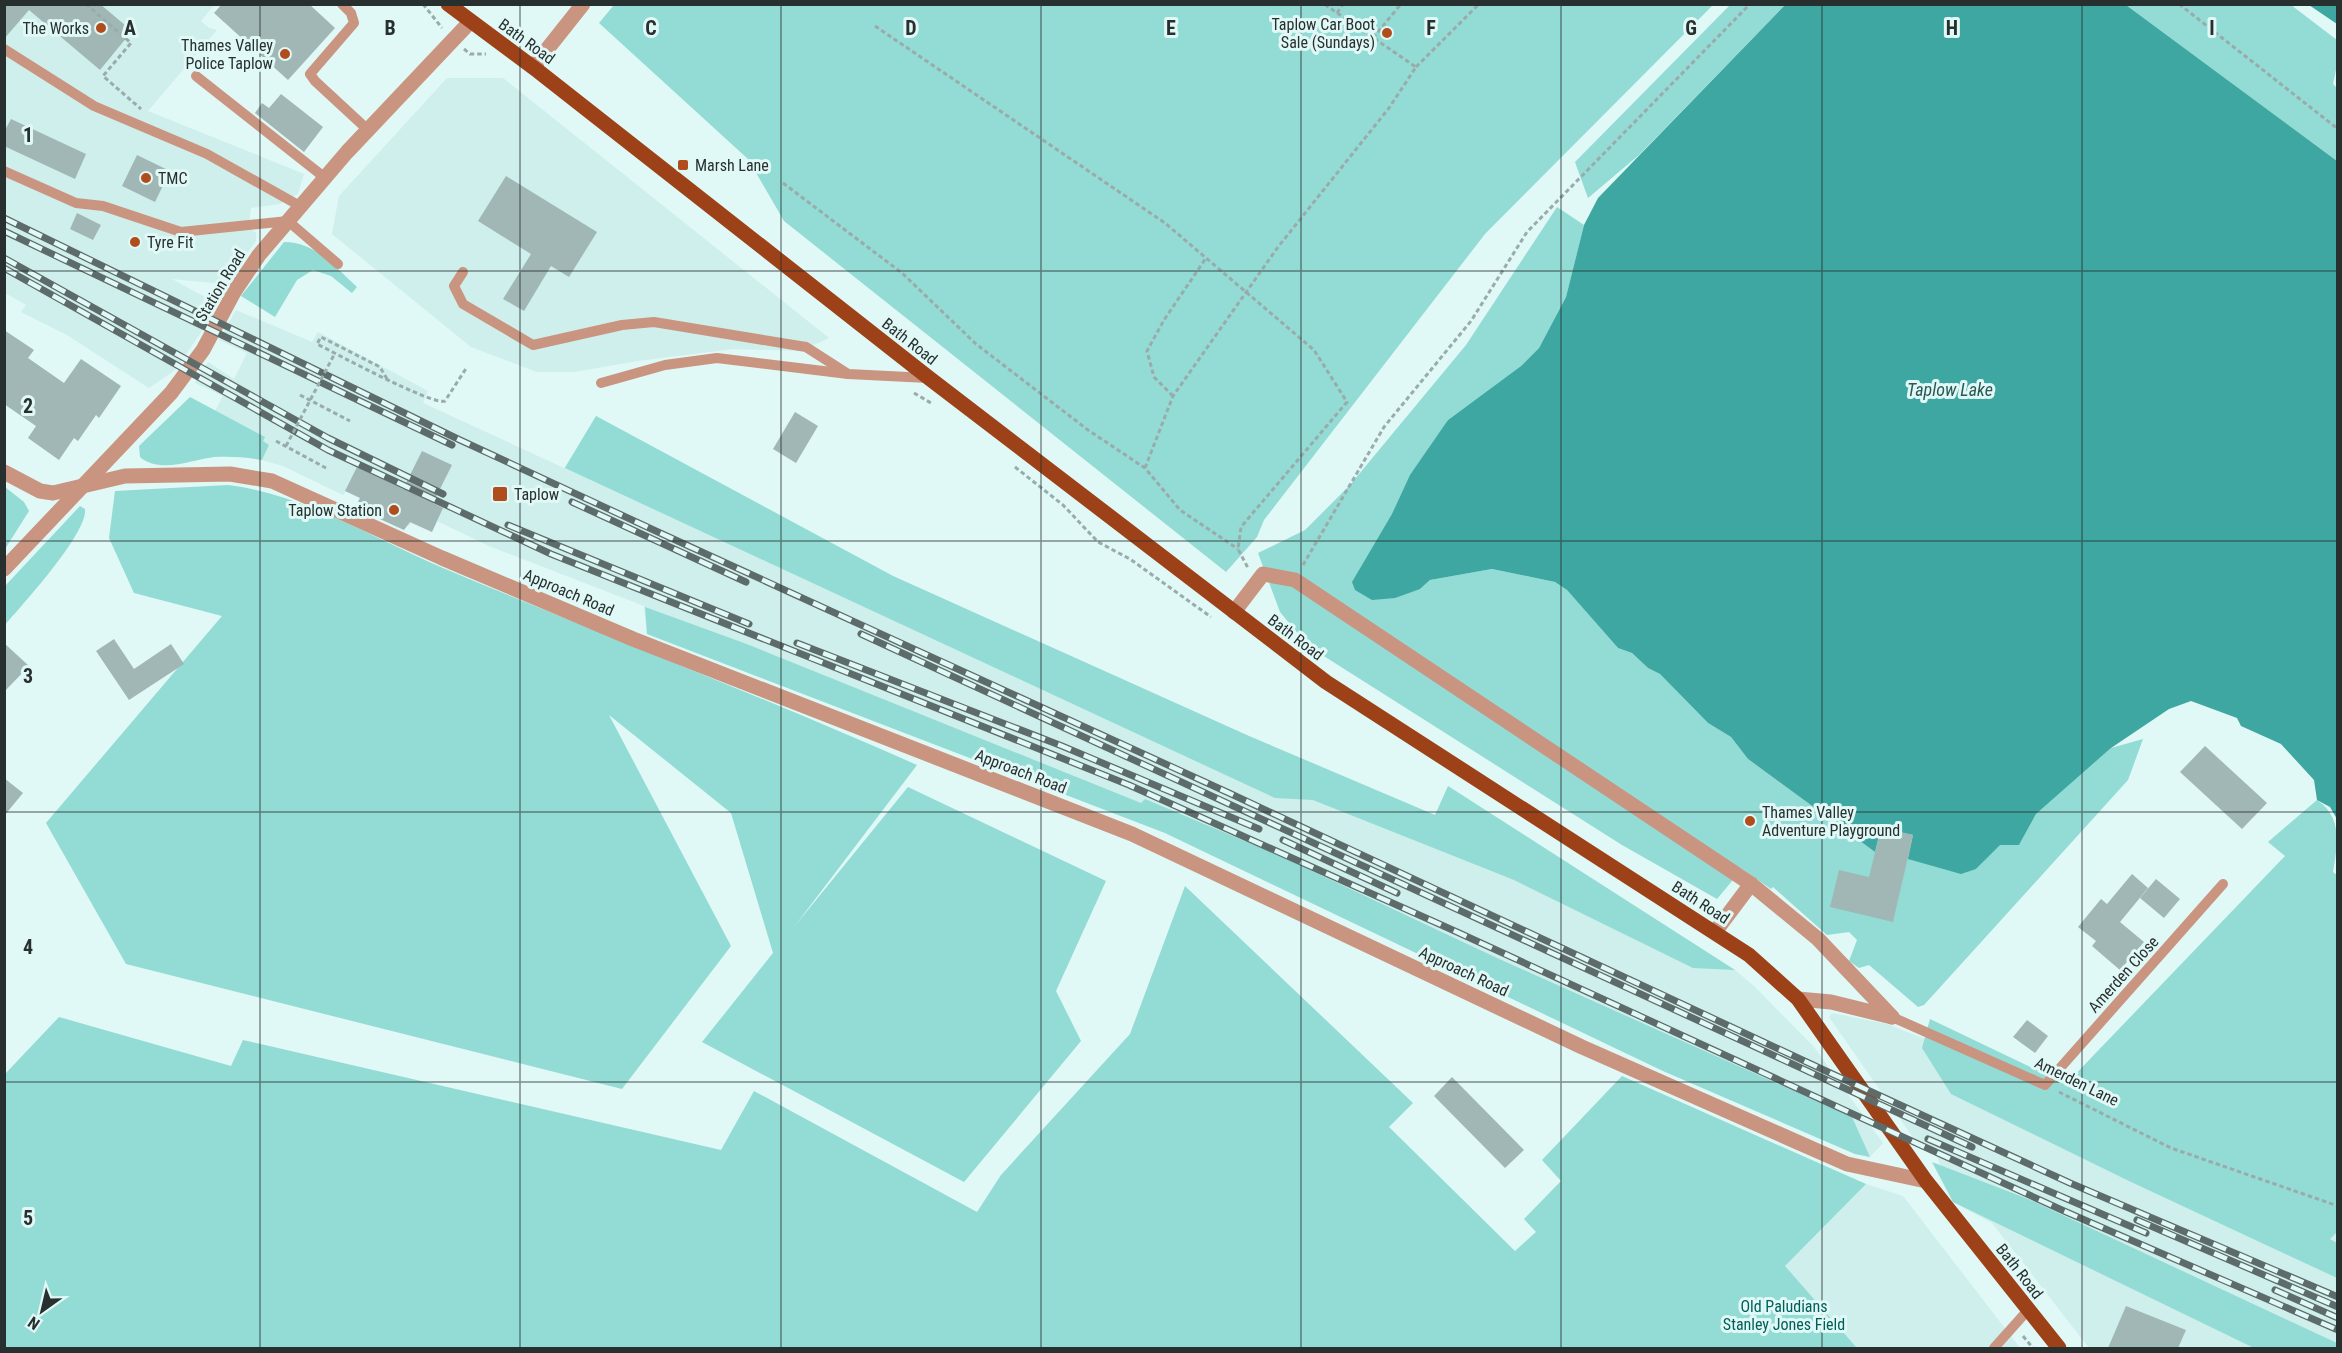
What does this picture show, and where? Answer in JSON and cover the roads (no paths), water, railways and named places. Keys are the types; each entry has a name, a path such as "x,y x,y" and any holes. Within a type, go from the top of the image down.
{"main road":[{"name":"Bath Road","path":"448,4 533,67 929,378 1326,682 1749,956 1798,999 1926,1181 2059,1348"}],"street":[{"path":"533,67 583,4"},
{"name":"Station Road","path":"4,569 134,435 180,383 208,341 234,292 259,255 324,177 470,22"},
{"name":"Approach Road","path":"4,472 40,491 53,493 116,477 134,476 230,474 272,481 442,558 633,639 1132,834 1582,1047 1847,1164 1926,1181"},
{"path":"1234,612 1263,574 1295,580 1751,884 1818,939 1892,1017"},
{"path":"1714,932 1751,884"},
{"name":"Amerden Lane","path":"1798,999 1831,1002 1892,1017"}],"lane":[{"path":"342,4 353,16 354,23 310,74 368,130"},
{"path":"4,48 94,106 218,159 300,206"},
{"path":"196,76 324,177"},
{"path":"4,171 76,203 103,206 181,232 288,221 338,264"},
{"path":"463,273 454,286 464,304 533,345 622,325 654,321 806,347 848,374"},
{"path":"601,383 665,365 717,358 848,374 929,378"},
{"name":"Amerden Close","path":"2045,1084 2223,884"},
{"name":"Amerden Lane","path":"1892,1017 2045,1084"},
{"path":"1994,1348 2028,1310"}],"water":[{"name":"Taplow Lake","path":"1785,5 2126,5 2337,161 2337,819 2330,807 2317,800 2314,780 2281,744 2241,726 2237,718 2191,701 2169,709 2111,748 2036,814 2019,845 2000,845 1976,869 1961,874 1908,859 1913,835 1881,828 1875,852 1748,759 1731,737 1708,723 1660,674 1648,668 1632,653 1618,648 1567,590 1555,582 1492,569 1430,580 1420,589 1395,598 1372,600 1355,590 1352,582 1392,514 1410,475 1448,420 1521,366 1539,348 1566,297 1584,225 1598,198"},
{"path":"2309,5 2337,5 2337,24"}],"railway":[{"path":"4,218 460,440 658,532 1229,793 2070,1183 2338,1297"},
{"path":"4,231 452,445"},
{"path":"4,258 328,438 443,494"},
{"path":"4,268 328,450 551,554 1129,785 1457,932 2064,1211 2338,1330"},
{"path":"572,502 746,582"},
{"path":"508,525 749,624"},
{"path":"861,634 1972,1147"},
{"path":"797,643 1062,746 1259,829"},
{"path":"1283,840 1397,893"},
{"path":"1928,1139 2146,1233"},
{"path":"2137,1220 2338,1307"},
{"path":"2275,1290 2338,1318"}],"place":[{"name":"The Works","path":"101,28"},
{"name":"Taplow Car Boot Sale (Sundays)","path":"1387,33"},
{"name":"Thames Valley Police Taplow","path":"285,54"},
{"name":"Marsh Lane","path":"683,165"},
{"name":"TMC","path":"146,178"},
{"name":"Tyre Fit","path":"135,242"},
{"name":"Taplow","path":"500,494"},
{"name":"Taplow Station","path":"394,510"},
{"name":"Thames Valley Adventure Playground","path":"1750,821"}],"park label":[{"name":"Old Paludians Stanley Jones Field","path":"1784,1315"}]}
